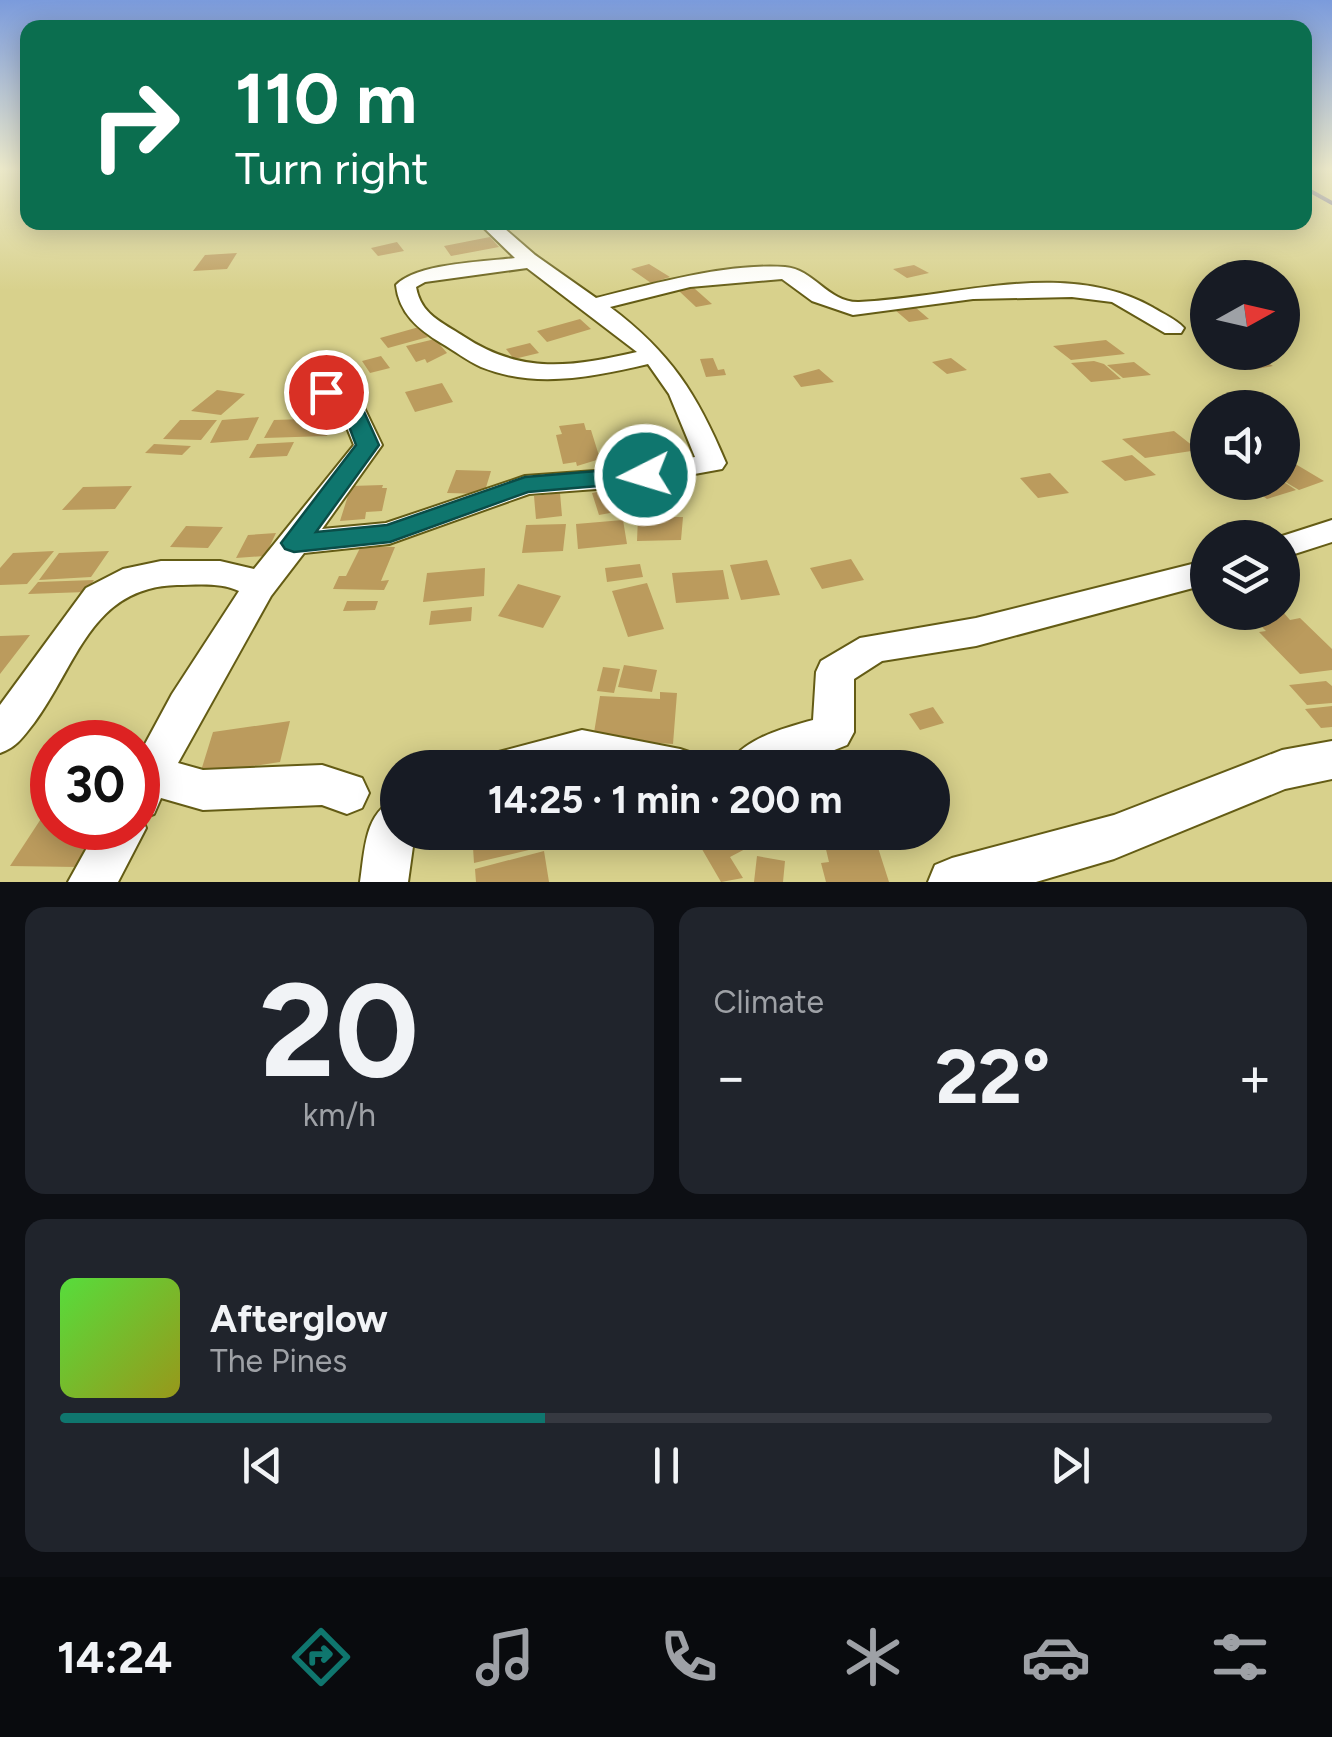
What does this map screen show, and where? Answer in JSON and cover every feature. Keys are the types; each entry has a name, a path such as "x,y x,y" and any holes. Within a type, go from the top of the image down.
{"street":[{"path":"294,543 390,534 525,485 623,478 712,464 670,375 593,305 496,230"},
{"path":"534,261 420,277 406,285 406,304 430,331 454,340 470,353 523,371 563,375 651,356"},
{"path":"593,305 677,283 785,273 802,281 819,297 853,309 973,293 1072,291 1117,296 1173,328"},
{"path":"160,756 259,587 368,445 348,398 326,392"},
{"path":"1300,541 1332,531"},
{"path":"0,735 40,684 88,603 123,581 154,571 241,574 259,587"},
{"path":"781,750 833,732 835,672 873,648 976,632 1190,577"},
{"path":"952,882 1114,838 1282,770 1332,760"},
{"path":"160,788 322,785 347,793"},
{"path":"92,882 110,850"},
{"path":"384,882 388,850"}],"building":[{"path":"490,237 499,247 451,256 444,246"},
{"path":"397,242 404,251 378,256 371,248"},
{"path":"237,253 227,269 193,271 205,255"},
{"path":"649,264 670,277 651,283 631,269"},
{"path":"914,265 929,273 907,278 893,269"},
{"path":"694,288 712,304 696,307 679,291"},
{"path":"915,307 929,319 909,322 895,310"},
{"path":"580,319 591,329 547,342 537,331"},
{"path":"419,327 428,337 388,348 380,338"},
{"path":"435,339 447,353 427,363 425,359 416,362 406,346"},
{"path":"1106,340 1125,354 1071,360 1053,346"},
{"path":"530,343 539,353 514,359 506,349"},
{"path":"381,356 390,368 370,373 362,361"},
{"path":"713,358 718,370 724,369 726,375 706,377 700,359"},
{"path":"951,358 967,370 947,374 932,362"},
{"path":"1134,362 1151,375 1123,378 1107,365"},
{"path":"1071,363 1104,364 1121,379 1091,382"},
{"path":"819,369 834,382 801,387 793,376"},
{"path":"442,383 453,402 415,412 405,392"},
{"path":"217,390 245,394 221,415 191,411"},
{"path":"259,417 248,440 210,443 222,420"},
{"path":"335,418 327,436 264,438 274,420"},
{"path":"180,420 217,420 201,440 163,439"},
{"path":"584,423 586,430 591,430 600,459 577,466 576,462 563,464 556,435 562,434 559,426"},
{"path":"1174,431 1190,444 1190,451 1145,458 1122,439"},
{"path":"294,442 287,456 249,458 257,444"},
{"path":"154,444 191,446 182,455 145,453"},
{"path":"1132,455 1156,475 1125,481 1101,461"},
{"path":"1300,467 1324,481 1300,490"},
{"path":"456,470 491,471 484,494 447,493"},
{"path":"1050,473 1069,493 1038,498 1020,478"},
{"path":"652,484 660,509 630,513 623,488"},
{"path":"132,486 115,509 62,510 83,487"},
{"path":"351,486 387,488 382,511 366,512 365,519 340,521"},
{"path":"613,489 621,511 599,515 592,493"},
{"path":"560,493 562,516 536,519 534,496"},
{"path":"638,517 683,517 681,540 637,541"},
{"path":"623,520 627,544 578,549 576,524"},
{"path":"566,524 563,551 522,553 526,525"},
{"path":"186,526 223,527 208,548 170,547"},
{"path":"276,533 265,556 236,558 248,535"},
{"path":"361,546 395,547 381,581 389,580 384,590 333,589 339,576 346,576"},
{"path":"54,551 27,584 0,585 0,568 13,553"},
{"path":"109,551 91,577 39,580 59,553"},
{"path":"851,559 864,580 822,589 810,568"},
{"path":"767,560 780,595 741,600 730,565"},
{"path":"640,564 643,577 607,582 605,568"},
{"path":"485,568 484,596 423,602 427,573"},
{"path":"723,570 729,599 676,603 672,573"},
{"path":"94,580 86,592 28,594 38,582"},
{"path":"647,583 664,629 628,637 612,591"},
{"path":"518,584 561,596 543,628 498,616"},
{"path":"347,601 378,601 375,610 343,611"},
{"path":"472,607 471,621 429,625 431,611"},
{"path":"1300,618 1332,649 1332,670 1300,674 1259,632 1300,630"},
{"path":"30,635 0,674 0,636"},
{"path":"624,665 657,670 652,692 618,687"},
{"path":"603,667 620,669 614,693 597,691"},
{"path":"1326,681 1332,686 1332,703 1307,705 1289,685"},
{"path":"660,692 677,693 673,744 593,739 600,696 660,699"},
{"path":"1332,706 1332,727 1321,728 1305,709"},
{"path":"933,707 944,723 920,730 909,714"},
{"path":"290,721 280,762 200,774 213,732"},
{"path":"30,836 30,850 87,850 77,867 10,866"},
{"path":"473,850 529,850 474,863"},
{"path":"702,850 743,850 730,857 743,878 721,882"},
{"path":"826,850 879,850 889,882 826,882 821,863 829,862"},
{"path":"544,851 549,882 476,882 475,869"},
{"path":"757,856 785,861 783,882 754,882"}],"route":[{"path":"326,392 348,398 368,445 294,543 390,534 476,505 505,489 525,485 645,475"}]}
